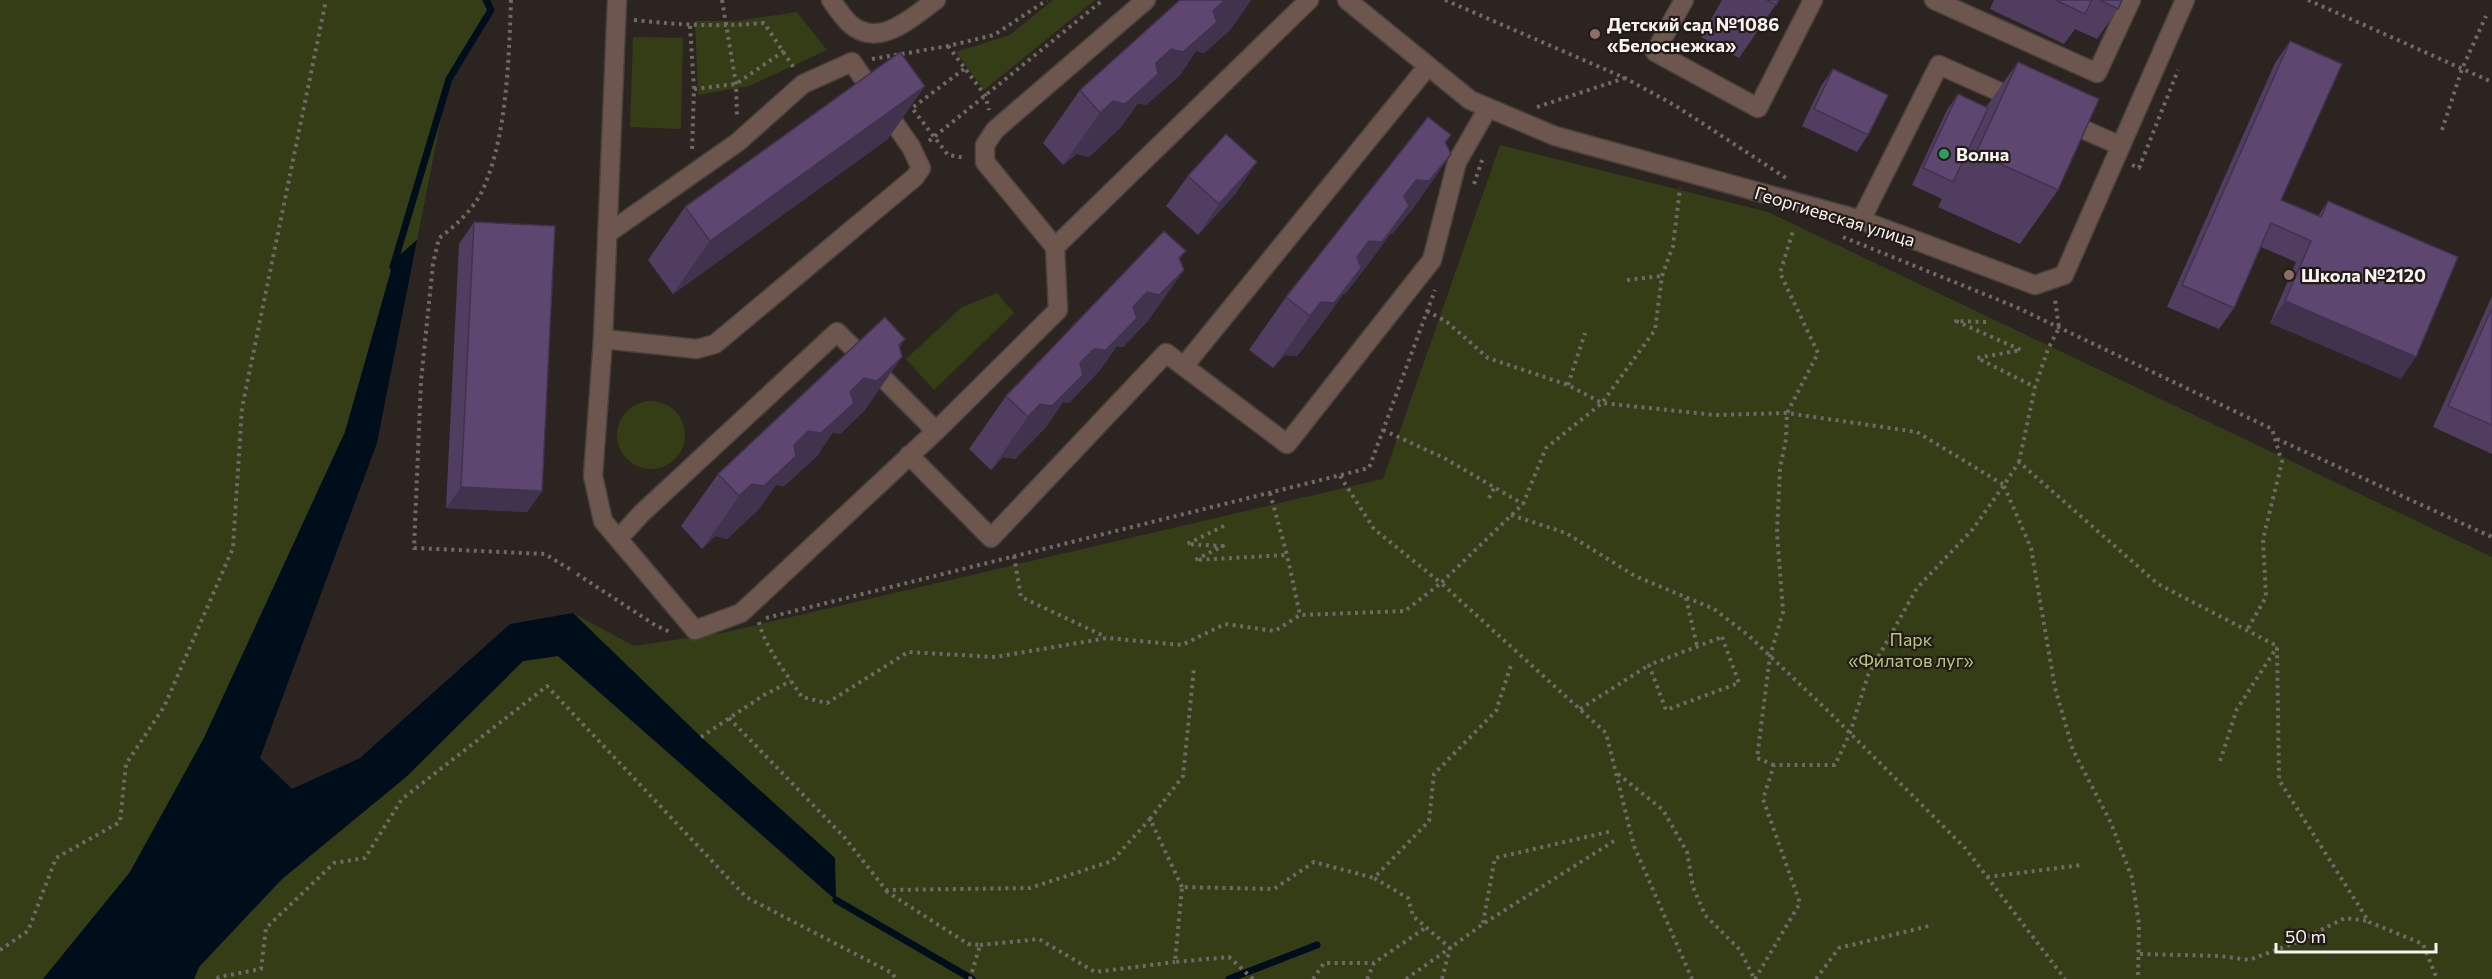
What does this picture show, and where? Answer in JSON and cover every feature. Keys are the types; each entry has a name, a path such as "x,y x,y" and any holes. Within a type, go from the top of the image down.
{"street":[{"path":"831,0 848,22 861,32 880,35 901,26 936,0"},
{"path":"616,9 603,339 593,476 603,521 695,630 741,613 936,431 1058,310 1055,247 984,162 985,145 995,130 1146,0"},
{"path":"1055,247 1309,0"},
{"name":"Георгиевская улица","path":"1347,0 1470,100 1555,136 1861,220 2035,285 2052,279"},
{"path":"1684,0 1655,52 1758,108 1813,0"},
{"path":"1934,0 2097,73 2131,0"},
{"path":"2052,279 2064,275 2185,0"},
{"path":"603,339 697,349 715,344 915,177 921,168 916,155 852,62 803,84 738,142 607,234"},
{"path":"1861,220 1939,65 2121,146"},
{"path":"1185,366 1428,66"},
{"path":"909,455 991,538 1166,353 1287,444 1432,260 1457,162 1488,108"},
{"path":"619,538 642,513 837,332 936,431"}],"path":[{"path":"0,950 28,931 56,858 120,822 126,764 164,707 233,548 242,408 326,0"},
{"path":"512,0 509,58 498,141 486,184 459,223 439,238 433,264 421,381 414,548 545,554 571,570"},
{"path":"722,0 735,84 738,142"},
{"path":"852,62 948,46 994,35 1047,0"},
{"path":"916,155 933,136 1103,0"},
{"path":"2308,0 2492,82"},
{"path":"616,9 690,26 727,27 764,23 803,84"},
{"path":"2442,130 2462,69 2486,16"},
{"path":"690,26 694,89 691,173"},
{"path":"948,46 985,95 995,130"},
{"path":"694,89 735,84 784,51"},
{"path":"896,55 903,63"},
{"path":"964,69 912,108 948,154 984,162"},
{"path":"1507,116 1625,78"},
{"path":"922,87 929,95"},
{"path":"1470,193 1486,150"},
{"path":"761,630 802,696 827,703 908,652 995,657 1107,638 1182,645 1225,624 1275,631 1299,615 1405,611 1441,583 1510,514 1523,504 1546,448 1602,403 1655,330 1662,276 1673,246 1678,196"},
{"path":"1793,231 1780,273 1818,353 1787,413 1786,439 1780,468 1777,533 1783,612 1770,656 1757,758 1774,765 1835,765 1850,733 1868,675 1917,588 1973,529 2019,462 2035,387 2048,349 2059,328 2052,279"},
{"path":"1832,233 2016,307 2272,429 2282,462 2263,538 2266,597 2247,630"},
{"path":"1627,280 1662,276"},
{"path":"748,622 1369,468 1435,289"},
{"path":"1427,311 1447,322 1488,358 1568,385 1602,403 1715,415 1787,413 1917,432 2004,485 2031,548 2055,688 2073,750 2111,823 2132,878 2139,924 2138,979"},
{"path":"1986,322 1956,321 2021,350 1977,358 2035,387"},
{"path":"1568,385 1585,333"},
{"path":"1383,430 1444,458 1523,504"},
{"path":"2276,439 2492,537"},
{"path":"2019,462 2158,584 2277,646"},
{"path":"1340,476 1374,530 1441,583 1606,733 1634,846 1692,979"},
{"path":"1489,498 1494,488"},
{"path":"1270,493 1287,555 1299,615"},
{"path":"1510,514 1566,533 1635,576 1714,609 1748,635 1965,848 2065,979"},
{"path":"1224,526 1187,544 1223,546 1195,560 1287,555"},
{"path":"1014,556 1021,597 1107,638"},
{"path":"577,574 655,626 675,634"},
{"path":"1686,597 1697,646"},
{"path":"1580,709 1649,664 1722,637 1739,683 1666,710 1649,664"},
{"path":"2220,761 2237,709 2277,646"},
{"path":"2277,646 2279,780 2368,921"},
{"path":"1374,878 1430,821 1434,774 1496,711 1512,662"},
{"path":"886,890 1030,888 1112,861 1150,819 1183,776 1194,668"},
{"path":"701,737 764,694 791,681"},
{"path":"217,979 261,969 266,928 334,863 365,858 402,799 547,686 746,897 892,973 896,979"},
{"path":"729,718 845,838 886,890 968,944 980,945 1039,939 1095,972 1229,957 1253,979"},
{"path":"1754,979 1800,903 1763,800 1774,765"},
{"path":"1616,773 1663,810 1687,852 1693,887 1705,915 1740,950 1754,979"},
{"path":"1150,819 1182,887 1175,962"},
{"path":"1483,924 1495,858 1612,831"},
{"path":"1406,979 1483,924 1614,841"},
{"path":"1182,887 1274,890 1314,862 1374,878 1408,898 1413,916 1450,948"},
{"path":"1987,877 2082,865"},
{"path":"2140,954 2248,960 2295,943 2345,918 2368,921 2423,944 2438,979"},
{"path":"1816,979 1839,948 1933,925"},
{"path":"1367,979 1374,963 1425,928"},
{"path":"970,979 980,945"},
{"path":"1442,979 1450,948"},
{"path":"1313,979 1324,963 1374,963"}],"green space":[{"path":"0,0 485,0 491,10 449,79 417,240 394,260 345,432 204,738 130,872 43,979 0,979"},
{"path":"1053,0 1095,0 984,90 956,52 1010,35"},
{"path":"797,12 827,50 749,86 698,95 695,21 736,21"},
{"path":"633,37 683,38 681,129 630,127"},
{"name":"Парк «Филатов луг»","path":"1500,145 1768,212 2492,557 2492,979 194,979 199,967 282,879 406,777 523,661 559,656 835,900 701,737 573,613 634,646 727,632 1383,479"},
{"path":"997,293 1014,313 934,390 906,359 962,307"},
{"path":"651,401 664,404 675,411 682,422 685,435 682,448 675,459 664,466 651,469 638,466 627,459 620,448 617,435 620,422 627,411 638,404"}],"water":[{"path":"417,240 377,443 260,758 292,789 360,758 510,624 573,613 701,737 835,858 836,900 558,656 523,661 406,777 282,879 199,967 194,979 43,979 130,872 204,738 345,432 394,260"}],"building":[{"path":"1180,0 1225,0 1213,11 1217,22 1183,52 1171,49 1156,63 1158,74 1125,104 1113,101 1100,113 1080,90"},
{"path":"1767,0 1779,0 1776,5"},
{"path":"2056,0 2092,0 2085,14"},
{"path":"2100,0 2122,0 2118,9"},
{"path":"2290,41 2342,64 2281,200 2321,217 2328,201 2458,257 2416,357 2285,301 2311,241 2271,223 2234,308 2182,285"},
{"path":"900,52 925,86 710,241 685,207"},
{"path":"2018,62 2099,99 2058,190 1976,153"},
{"path":"1833,69 1888,95 1868,135 1814,109"},
{"name":"Волна","path":"1958,94 1988,108 1953,182 1923,168"},
{"path":"1428,117 1451,135 1445,142 1451,154 1429,181 1416,180 1404,196 1409,206 1382,242 1369,241 1357,257 1361,268 1334,303 1321,302 1310,316 1286,297"},
{"path":"1226,134 1257,162 1219,204 1188,176"},
{"path":"474,222 555,226 542,491 461,487"},
{"path":"1164,231 1186,251 1179,258 1184,270 1159,295 1147,292 1133,307 1137,318 1106,350 1094,349 1080,363 1083,375 1052,406 1040,404 1028,417 1006,396"},
{"path":"2492,308 2492,425 2448,406"},
{"path":"885,317 905,339 899,345 902,357 877,381 864,378 850,392 854,403 821,433 808,431 794,445 796,456 764,486 752,484 739,496 718,474"}],"waterway":[{"path":"393,267 449,79 491,10 486,0"},
{"path":"836,900 972,979"},
{"path":"1229,979 1317,945"}],"place":[{"name":"Детский сад №1086 «Белоснежка»","path":"1595,34"},
{"name":"Волна","path":"1944,154"},
{"name":"Школа №2120","path":"2289,275"}]}
